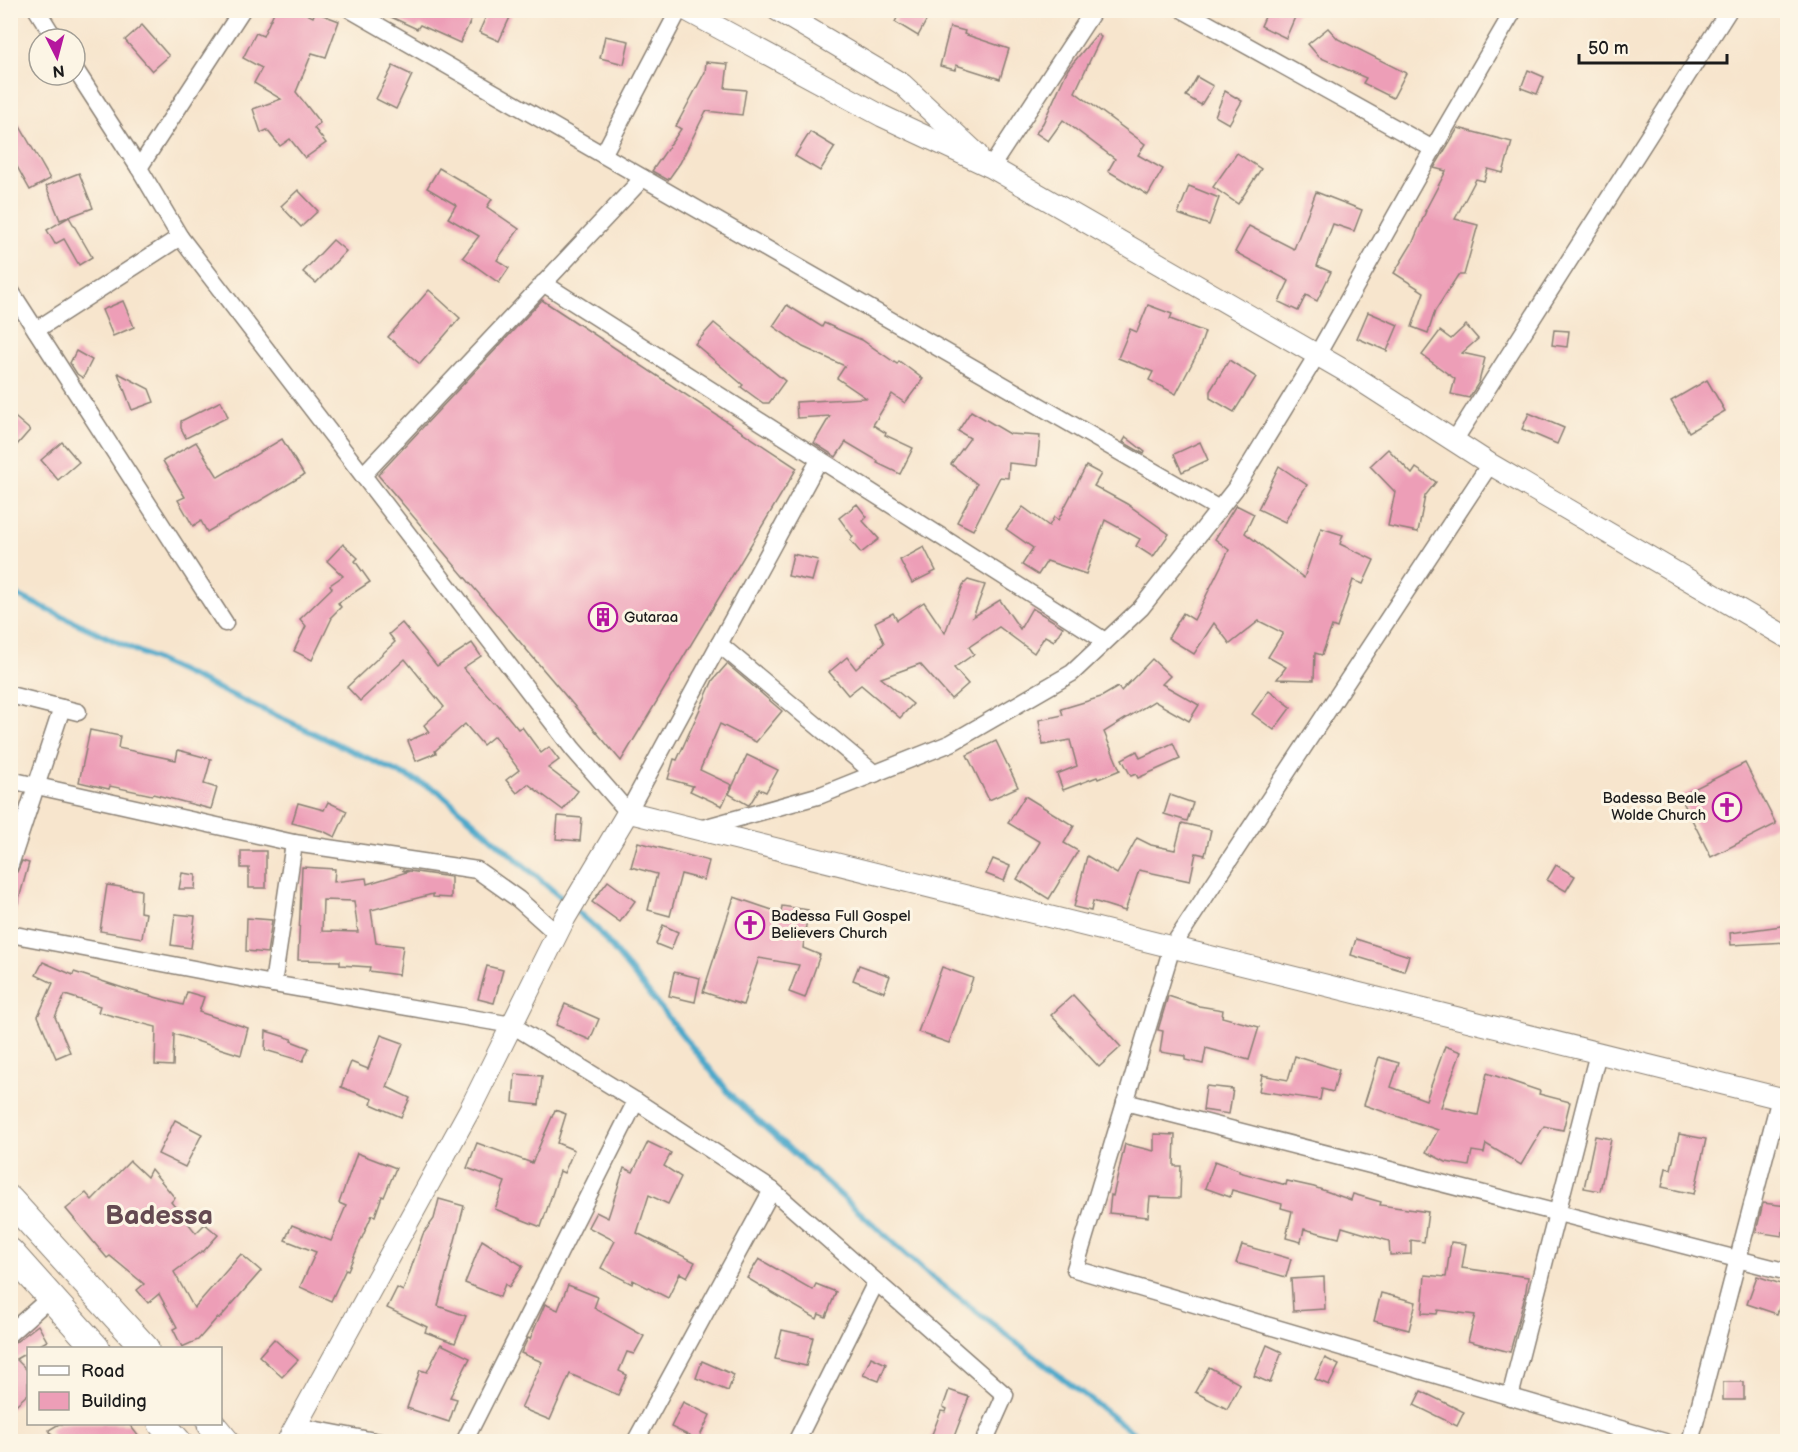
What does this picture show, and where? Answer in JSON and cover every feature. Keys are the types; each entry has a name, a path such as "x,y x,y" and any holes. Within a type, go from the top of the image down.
{"main road":[{"path":"10,1200 144,1347"},
{"path":"10,1252 95,1347"},
{"path":"163,1425 178,1442"},
{"path":"212,1425 226,1442"}],"street":[{"path":"37,10 48,27"},
{"path":"139,168 242,10"},
{"path":"351,10 1219,509"},
{"path":"603,155 679,10"},
{"path":"686,10 882,116 991,166 1352,375 1490,464 1788,638"},
{"path":"991,166 1094,10"},
{"path":"1183,10 1433,149"},
{"path":"696,830 821,795 962,737 1072,673 1141,608 1235,489 1317,355 1514,10"},
{"path":"1454,441 1729,10"},
{"path":"783,12 902,84 991,166"},
{"path":"87,87 180,237 573,749 628,812 1784,1099 1738,1260 1690,1442"},
{"path":"363,475 643,178"},
{"path":"36,330 180,237"},
{"path":"543,284 1105,641"},
{"path":"10,290 225,623"},
{"path":"380,1442 292,1434 470,1109 561,926 628,812 819,460"},
{"path":"1490,464 1172,947 1075,1269 1665,1442"},
{"path":"719,644 875,774"},
{"path":"10,695 70,710 38,786 10,865"},
{"path":"10,780 294,843 477,870 561,926"},
{"path":"273,984 294,843"},
{"path":"10,934 273,984 512,1025 636,1101 772,1190 1005,1395 984,1442"},
{"path":"1510,1397 1599,1053"},
{"path":"464,1442 636,1101"},
{"path":"1125,1102 1788,1272"},
{"path":"635,1442 772,1190"},
{"path":"796,1442 876,1282"},
{"path":"10,1333 51,1297"}],"building":[{"path":"275,10 299,10 313,17 315,12 339,21 326,57 312,53 296,92 320,123 314,128 326,143 305,158 290,139 280,146 267,130 261,133 253,109 281,99 254,83 262,68 243,58 256,33 263,36"},
{"path":"376,10 460,10 473,16 460,43 420,25 417,29"},
{"path":"489,10 501,10 511,15 499,41 479,32"},
{"path":"901,10 932,10 918,36 895,22"},
{"path":"1268,10 1298,10 1286,38 1261,26"},
{"path":"142,25 169,56 152,71 125,40"},
{"path":"950,27 1009,49 1000,79 956,65 955,70 940,66"},
{"path":"1328,28 1338,39 1406,73 1393,98 1363,83 1366,78 1319,57 1308,44"},
{"path":"1097,34 1101,37 1075,92 1145,144 1138,155 1163,169 1148,195 1108,171 1115,159 1063,120 1048,141 1036,133 1068,69"},
{"path":"605,36 629,41 624,64 600,58"},
{"path":"706,62 728,64 725,88 746,90 742,115 706,111 680,163 668,180 652,171 681,129 676,126 705,72"},
{"path":"393,66 412,75 396,109 376,99"},
{"path":"1528,70 1544,77 1537,94 1521,88"},
{"path":"1197,77 1213,86 1201,105 1186,96"},
{"path":"1225,91 1242,101 1229,124 1215,116"},
{"path":"10,109 50,179 30,190 10,154"},
{"path":"1458,128 1512,142 1503,173 1488,169 1484,181 1476,179 1455,219 1478,225 1464,275 1458,275 1435,311 1428,333 1412,327 1424,292 1394,273 1413,242 1425,211 1446,171 1434,168"},
{"path":"810,132 835,147 820,171 795,156"},
{"path":"1237,153 1261,169 1238,204 1213,187"},
{"path":"439,168 492,199 487,207 519,229 497,260 509,268 499,283 463,257 479,236 448,218 456,205 427,188"},
{"path":"79,173 93,208 60,220 46,186"},
{"path":"1189,186 1219,198 1209,225 1178,214"},
{"path":"298,190 318,211 301,227 281,206"},
{"path":"1316,192 1362,210 1354,231 1333,224 1317,266 1331,272 1317,301 1306,295 1298,311 1279,302 1289,281 1235,252 1249,226 1294,249"},
{"path":"69,217 92,257 79,265 64,239 55,244 47,230"},
{"path":"333,240 346,251 316,283 303,272"},
{"path":"429,290 460,318 420,364 388,337"},
{"name":"Gutaraa","path":"542,300 797,468 621,761 378,475"},
{"path":"123,301 134,327 113,336 102,310"},
{"path":"787,305 822,327 824,323 862,340 897,364 899,361 923,379 905,403 892,394 873,425 886,433 885,435 913,448 900,474 877,463 878,461 846,442 836,457 814,443 830,416 797,418 796,402 866,398 837,378 845,366 803,347 773,326"},
{"path":"1148,305 1172,314 1170,319 1205,332 1199,350 1176,394 1149,380 1153,372 1118,358 1130,329 1137,332"},
{"path":"1368,312 1398,325 1387,351 1357,338"},
{"path":"714,323 785,381 769,403 763,403 741,387 743,385 695,344"},
{"path":"1466,325 1478,339 1462,353 1485,358 1479,382 1469,398 1451,394 1455,379 1422,355 1440,331 1451,339"},
{"path":"1554,330 1569,331 1567,347 1552,345"},
{"path":"76,351 92,360 83,378 77,374 70,363"},
{"path":"1229,360 1256,377 1234,412 1210,398 1210,391"},
{"path":"118,373 149,389 154,402 132,410"},
{"path":"1707,380 1725,411 1689,432 1671,401"},
{"path":"221,401 228,417 186,438 181,428 181,421"},
{"path":"971,411 1010,434 1040,436 1037,466 1009,463 1008,478 1000,477 973,530 957,522 977,484 951,464 970,438 958,431"},
{"path":"10,413 30,430 10,453"},
{"path":"1529,413 1564,428 1557,444 1522,429"},
{"path":"1126,437 1145,452 1144,454 1123,442"},
{"path":"282,439 304,475 207,532 201,521 193,526 178,500 185,497 163,461 196,442 218,477"},
{"path":"62,442 79,462 58,480 41,460"},
{"path":"1200,442 1208,460 1182,472 1174,454"},
{"path":"1388,449 1412,474 1416,468 1436,482 1425,496 1418,532 1388,526 1395,492 1370,466"},
{"path":"1086,466 1101,474 1094,486 1127,504 1169,534 1153,557 1136,546 1140,539 1105,520 1086,574 1047,561 1038,575 1022,565 1033,548 1006,529 1023,507 1049,526 1054,517 1058,520"},
{"path":"1279,466 1307,485 1285,522 1258,509"},
{"path":"857,504 867,517 863,521 879,539 861,553 850,540 853,537 839,518"},
{"path":"1236,505 1254,514 1245,533 1304,578 1321,528 1343,535 1340,544 1374,560 1363,584 1353,580 1337,628 1332,626 1322,655 1315,653 1314,680 1277,679 1286,667 1268,657 1283,633 1259,621 1230,644 1214,623 1194,654 1168,638 1183,613 1194,620 1229,550 1215,539"},
{"path":"343,544 358,558 355,561 370,582 338,603 341,607 331,617 312,660 294,651 306,626 300,619 332,588 330,585 343,576 327,561"},
{"path":"924,547 936,571 912,583 900,560"},
{"path":"793,554 818,560 812,581 788,576"},
{"path":"968,580 985,585 973,617 1000,600 1020,629 1032,608 1063,627 1054,641 1045,636 1034,653 999,627 969,647 974,654 954,668 968,684 951,699 920,664 881,678 913,704 900,718 861,685 848,695 829,672 847,657 856,669 884,643 875,622 893,613 897,620 924,602 945,633 963,585"},
{"path":"402,623 437,666 472,643 481,656 463,668 518,729 522,727 541,753 549,747 559,760 548,768 578,791 563,810 528,784 517,793 506,780 519,770 494,736 483,745 465,724 435,751 436,753 416,761 408,741 429,732 424,725 444,707 405,659 360,701 347,687 395,642 389,634"},
{"path":"1152,659 1170,676 1162,684 1199,705 1189,721 1154,701 1104,732 1120,770 1063,790 1057,774 1077,766 1070,740 1043,745 1039,720 1063,715 1061,709 1101,697 1118,687 1121,691"},
{"path":"727,664 782,711 756,742 720,724 700,770 732,785 722,806 690,791 693,786 668,779 674,759 677,760 713,680"},
{"path":"1269,690 1291,707 1274,730 1252,714"},
{"path":"90,730 120,736 118,748 176,760 178,750 211,759 204,784 217,788 211,809 153,794 110,786 109,789 79,782"},
{"path":"996,741 1018,787 989,800 967,755"},
{"path":"1173,743 1180,759 1138,778 1136,774 1131,776 1122,759 1137,751 1140,758"},
{"path":"747,755 778,770 766,792 759,789 748,805 729,794"},
{"path":"1745,763 1776,824 1711,857 1680,796"},
{"path":"1170,795 1193,803 1187,821 1164,814"},
{"path":"1025,796 1074,826 1064,843 1078,851 1049,899 1017,879 1040,842 1008,823"},
{"path":"328,802 347,811 335,837 323,831 292,823 298,803 324,810"},
{"path":"558,816 582,818 580,841 556,839"},
{"path":"1182,823 1211,830 1205,855 1196,853 1190,881 1139,870 1125,911 1093,901 1091,911 1074,907 1087,856 1117,874 1137,838 1151,845 1175,850"},
{"path":"638,842 709,861 704,880 681,874 670,916 648,910 657,874 631,867"},
{"path":"241,851 266,851 266,888 249,888 249,868 241,868"},
{"path":"993,859 1010,866 1004,881 986,874"},
{"path":"22,861 29,863 15,913 10,913 10,875 17,872"},
{"path":"1556,865 1575,876 1566,891 1547,880"},
{"path":"302,867 335,869 334,882 366,878 367,884 407,872 402,870 451,877 451,898 433,897 433,894 371,910 376,943 403,946 399,975 369,971 370,967 340,965 340,961 298,960","holes":["323,900 354,901 358,932 322,931"]},
{"path":"182,873 196,875 195,889 179,889"},
{"path":"608,881 635,901 620,922 592,902"},
{"path":"107,885 141,890 140,912 146,913 142,938 100,931"},
{"path":"734,897 781,913 782,906 808,910 803,948 820,955 805,998 789,992 799,965 759,958 743,1005 703,992"},
{"path":"175,914 195,916 191,948 171,945"},
{"path":"247,918 272,920 267,953 246,951"},
{"path":"663,925 678,932 671,950 656,944"},
{"path":"1788,925 1788,942 1731,945 1730,933"},
{"path":"1356,939 1409,956 1404,971 1351,955"},
{"path":"43,962 73,975 74,972 183,1005 187,992 204,997 199,1012 248,1028 241,1055 174,1034 173,1066 155,1065 156,1027 98,1012 100,1006 65,995 55,1017 70,1052 56,1058 38,1016 53,983 36,975"},
{"path":"859,965 890,976 884,992 853,980"},
{"path":"487,966 503,970 494,1003 478,999"},
{"path":"942,967 973,978 949,1043 918,1032"},
{"path":"674,972 700,978 695,1002 669,996"},
{"path":"1073,995 1121,1047 1099,1067 1051,1015"},
{"path":"1168,996 1199,1006 1223,1010 1222,1017 1259,1027 1249,1060 1206,1048 1203,1064 1185,1060 1185,1056 1160,1052 1163,1031 1158,1030"},
{"path":"565,1004 599,1019 590,1040 556,1025"},
{"path":"266,1031 292,1039 291,1041 309,1048 303,1061 265,1050"},
{"path":"381,1035 403,1043 387,1087 410,1098 401,1117 371,1104 373,1099 341,1087 351,1062 368,1069"},
{"path":"1445,1046 1461,1052 1441,1107 1478,1115 1487,1073 1540,1091 1539,1094 1570,1102 1563,1130 1544,1126 1521,1165 1486,1144 1484,1153 1472,1151 1469,1166 1446,1162 1426,1152 1438,1130 1364,1105 1379,1057 1399,1063 1391,1087 1426,1100"},
{"path":"1295,1056 1339,1070 1333,1092 1322,1089 1320,1100 1259,1091 1262,1075 1288,1080"},
{"path":"515,1074 542,1076 539,1105 513,1102"},
{"path":"1206,1086 1233,1089 1229,1114 1203,1110"},
{"path":"555,1110 566,1114 557,1143 574,1150 564,1173 560,1171 541,1227 495,1209 505,1182 467,1168 477,1143 532,1163"},
{"path":"175,1120 202,1134 185,1167 158,1154"},
{"path":"1154,1134 1175,1135 1174,1166 1181,1166 1180,1198 1150,1197 1148,1217 1109,1213 1111,1195 1113,1196 1125,1144 1154,1151"},
{"path":"1679,1134 1706,1139 1694,1194 1662,1187 1666,1168 1671,1169"},
{"path":"1595,1136 1611,1139 1600,1191 1584,1188"},
{"path":"648,1142 671,1153 664,1166 681,1177 668,1204 649,1195 637,1233 695,1262 687,1277 680,1273 668,1298 633,1280 632,1284 601,1268 615,1241 588,1227 596,1212 608,1218 624,1168 633,1172"},
{"path":"357,1153 396,1168 375,1216 372,1215 348,1270 346,1269 331,1301 300,1287 316,1252 285,1240 292,1225 331,1241 346,1206 339,1203"},
{"path":"130,1161 147,1177 151,1169 175,1198 171,1202 196,1233 205,1224 218,1235 203,1252 174,1272 194,1308 241,1254 261,1271 198,1340 182,1347 173,1329 177,1327 159,1294 148,1303 137,1290 144,1284 110,1256 107,1258 66,1209 86,1193 92,1200"},
{"path":"1215,1161 1239,1170 1239,1172 1286,1185 1287,1181 1314,1187 1351,1200 1353,1194 1381,1202 1380,1205 1428,1212 1424,1242 1411,1240 1411,1254 1390,1255 1389,1241 1342,1227 1339,1238 1304,1229 1301,1242 1286,1238 1292,1211 1281,1208 1282,1204 1232,1190 1230,1197 1205,1188"},
{"path":"439,1199 464,1206 438,1306 466,1316 455,1343 425,1332 427,1327 387,1308 397,1288 403,1291 423,1234 434,1219"},
{"path":"1763,1203 1787,1206 1782,1236 1756,1232"},
{"path":"482,1240 523,1266 509,1287 505,1284 500,1297 465,1283"},
{"path":"1451,1242 1466,1244 1462,1268 1528,1277 1510,1352 1468,1341 1475,1315 1438,1310 1437,1314 1422,1313 1425,1275 1446,1277"},
{"path":"1242,1245 1291,1259 1286,1277 1236,1263"},
{"path":"759,1259 813,1290 816,1284 836,1292 826,1317 819,1314 817,1319 747,1278"},
{"path":"1757,1276 1787,1286 1777,1314 1747,1304"},
{"path":"1324,1277 1325,1309 1293,1311 1291,1279"},
{"path":"568,1285 598,1297 594,1308 644,1336 634,1354 627,1352 619,1371 627,1375 618,1395 570,1374 550,1420 521,1408 542,1362 521,1353 528,1338 530,1339 545,1304 558,1310"},
{"path":"1381,1293 1416,1302 1409,1330 1374,1321"},
{"path":"38,1325 47,1341 37,1347 27,1347 27,1353 16,1359 27,1370 27,1395 10,1410 10,1343 17,1341"},
{"path":"782,1330 813,1337 806,1366 775,1359"},
{"path":"274,1339 298,1360 282,1377 259,1356"},
{"path":"441,1344 470,1358 450,1397 457,1399 449,1422 407,1408 420,1370 427,1372"},
{"path":"1267,1345 1282,1352 1270,1383 1254,1376"},
{"path":"871,1357 886,1364 879,1381 863,1375"},
{"path":"1325,1358 1339,1365 1329,1385 1315,1379"},
{"path":"702,1361 734,1375 728,1391 696,1378"},
{"path":"1209,1367 1240,1384 1227,1409 1195,1392"},
{"path":"1723,1382 1744,1382 1744,1400 1723,1400"},
{"path":"949,1390 969,1397 952,1442 929,1442 941,1411 946,1412 947,1409 943,1407"},
{"path":"1421,1391 1464,1412 1457,1426 1414,1405"},
{"path":"683,1402 710,1415 698,1440 671,1427"},
{"path":"57,1425 130,1425 143,1442 56,1442 49,1430"}],"waterway":[{"path":"10,592 438,791 597,929 734,1099 928,1274 1145,1442"}],"place":[{"name":"Gutaraa","path":"603,617"},
{"name":"Badessa Beale Wolde Church","path":"1727,807"},
{"name":"Badessa Full Gospel Believers Church","path":"750,925"}],"district":[{"name":"Badessa","path":"159,1215"}]}
